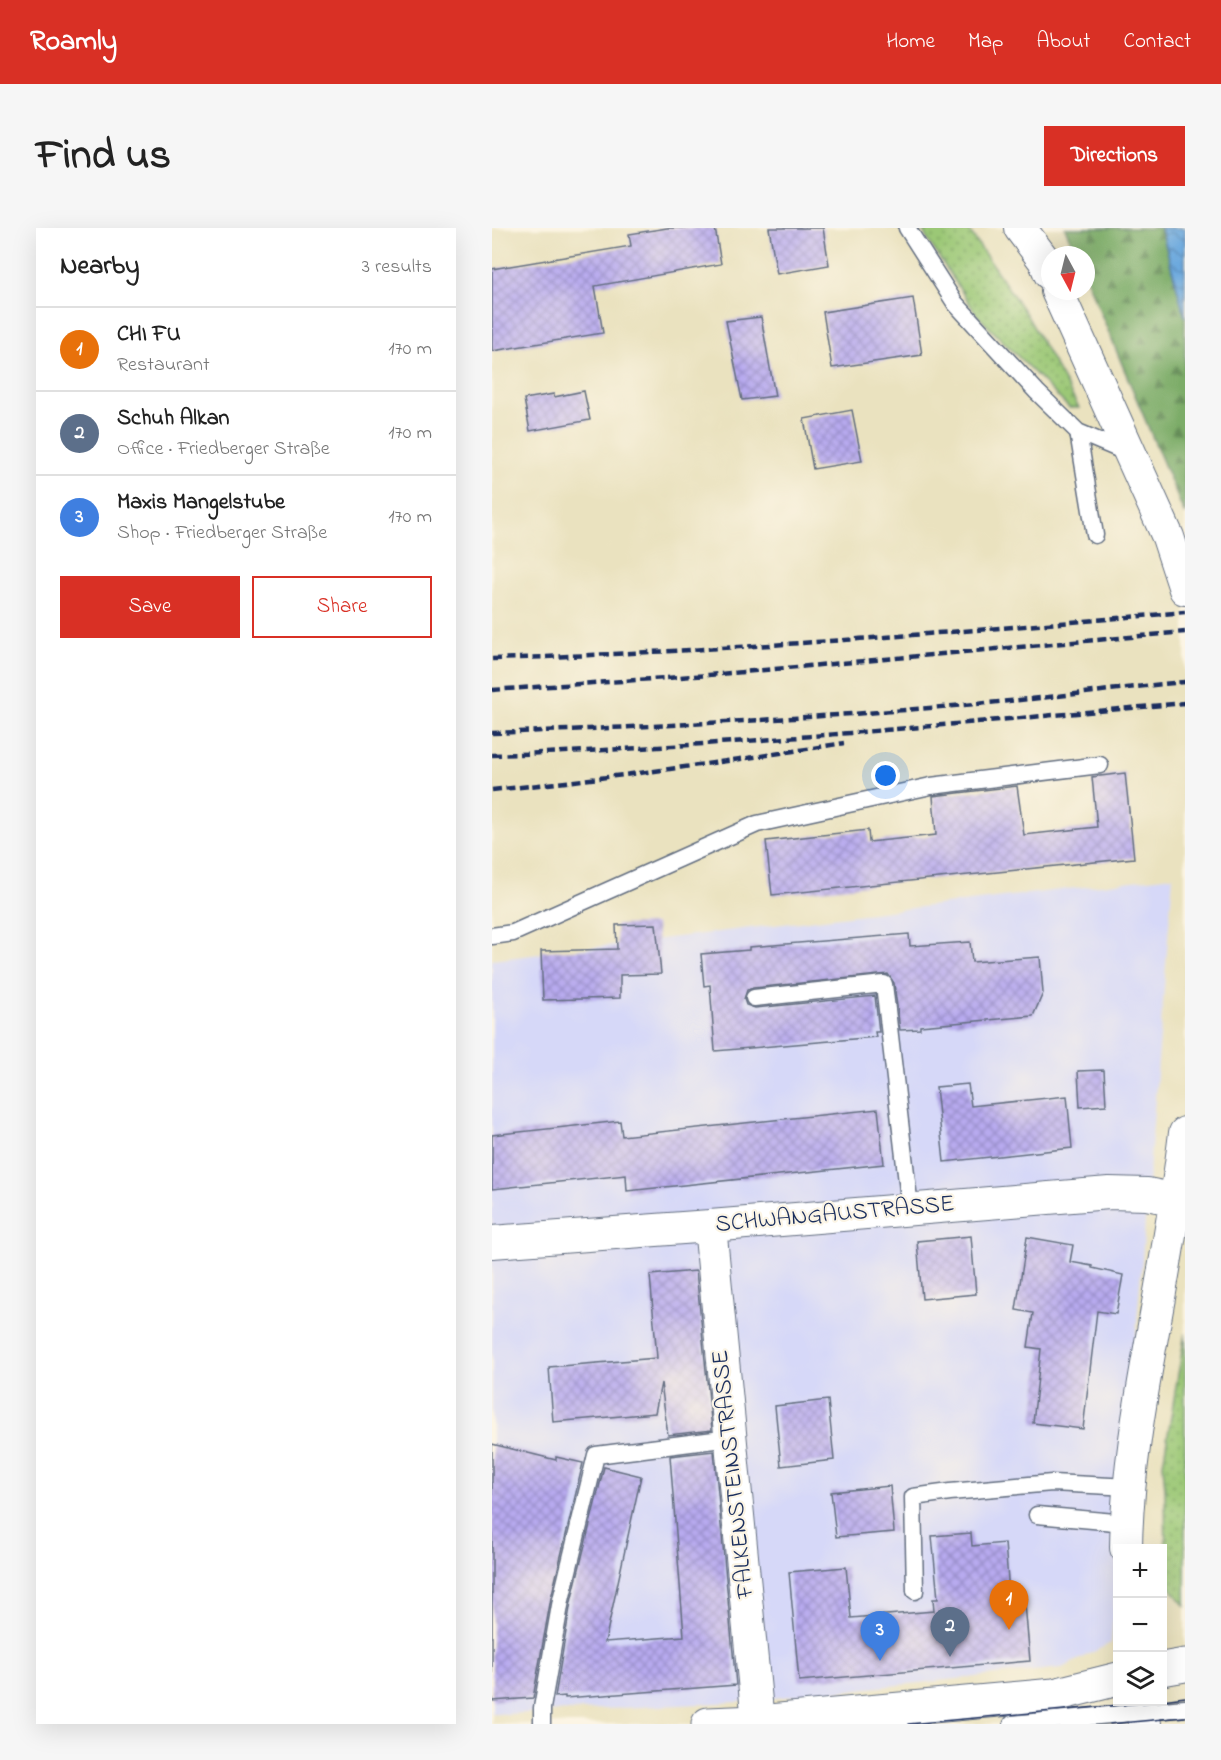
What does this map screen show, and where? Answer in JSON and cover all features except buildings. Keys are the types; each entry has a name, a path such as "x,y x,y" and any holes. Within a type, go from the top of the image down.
{"main road":[{"path":"1167,1668 1185,1665"},
{"path":"708,1724 758,1722 1054,1695 1113,1680"}],"street":[{"path":"1020,228 1041,256"},
{"path":"1062,300 1168,537 1185,589"},
{"path":"1126,1536 1135,1431 1177,1200 1185,1133"},
{"name":"SCHWANGAUSTRASSE","path":"492,1242 1109,1192 1147,1194 1177,1200"},
{"name":"FALKENSTEINSTRASSE","path":"710,1226 758,1722"}],"lane":[{"path":"907,228 955,303 1037,392 1078,432 1131,454"},
{"path":"1078,432 1095,535"},
{"path":"492,936 513,933 757,824 931,786 1100,765"},
{"path":"754,998 884,984 910,1208"},
{"path":"542,1724 542,1707 561,1600 596,1455 730,1438"},
{"path":"915,1591 913,1497 1052,1483 1130,1487"},
{"path":"1037,1515 1126,1536"},
{"path":"1012,1724 1185,1708"}],"shaded area":[{"path":"1173,876 1119,1544 1113,1544 1111,1643 1062,1668 736,1702 492,1713 492,960"}],"green space":[{"path":"922,228 967,228 1026,314 1079,408 1069,408 977,315"},
{"path":"1065,228 1161,228 1185,317 1185,515 1095,300 1095,246 1073,246"},
{"path":"1185,1333 1185,1606 1170,1588 1167,1574 1163,1464"}],"water":[{"path":"1161,228 1185,228 1185,317"}],"tram line":[{"path":"1167,1699 1185,1697"},
{"path":"908,1724 1113,1706"},
{"path":"1110,1724 1185,1717"}],"railway":[{"path":"492,659 839,640 1185,612"},
{"path":"492,690 709,675 1185,632"},
{"path":"492,733 698,724 835,715 1040,698 1185,682"},
{"path":"492,755 752,741 1185,703"},
{"path":"492,790 668,769 844,743"}],"place":[{"name":"CHI FU","path":"1009,1630"},
{"name":"Schuh Alkan","path":"950,1657"},
{"name":"Maxis Mangelstube","path":"880,1661"}]}
